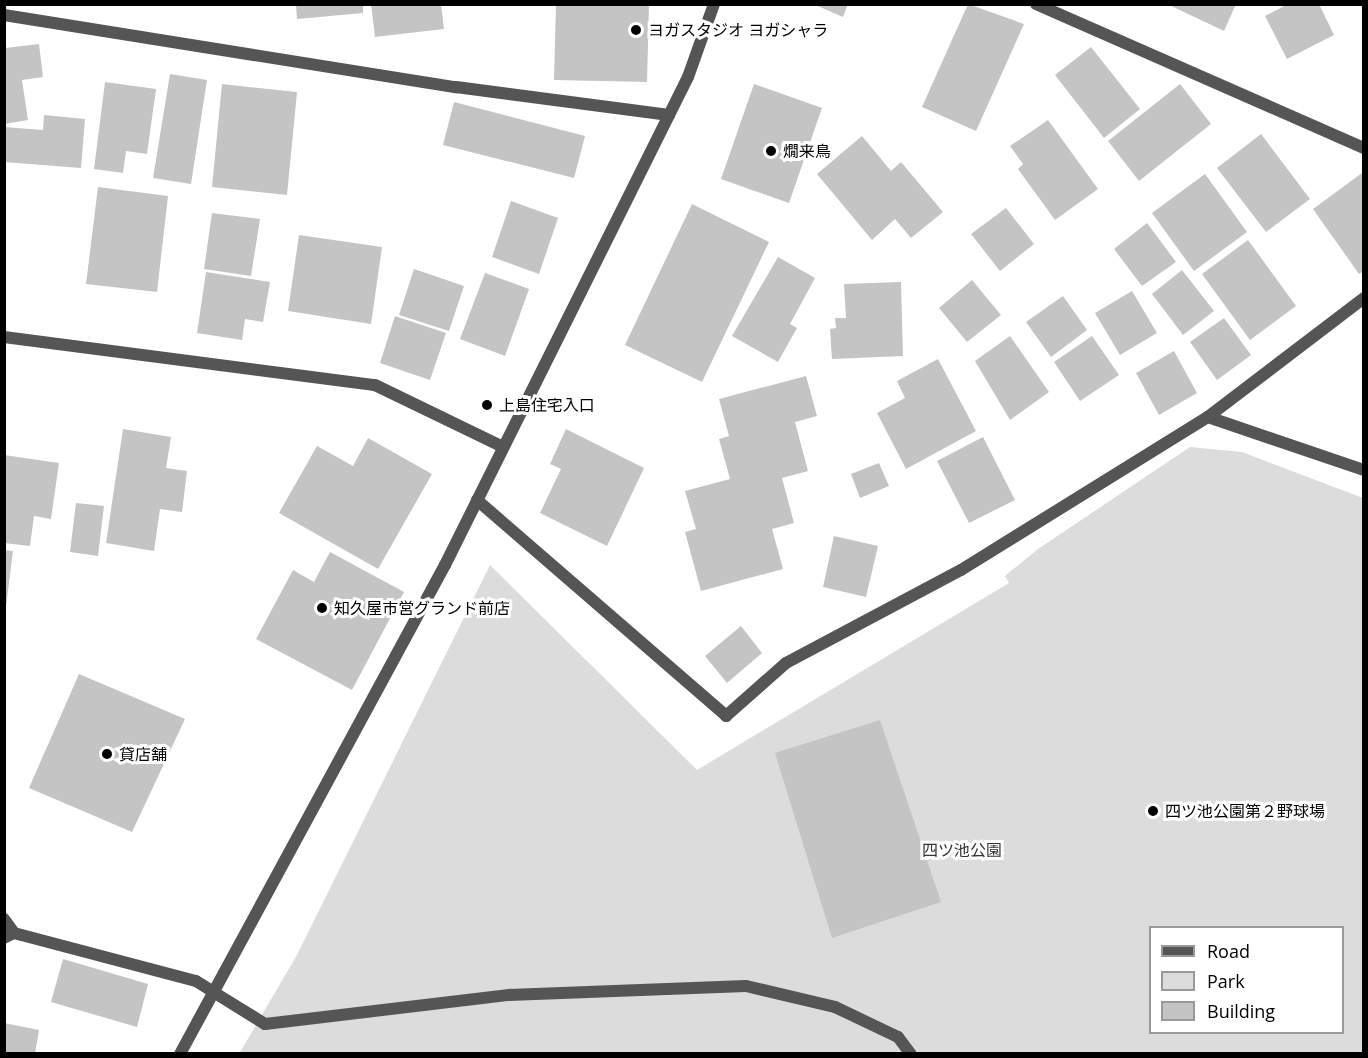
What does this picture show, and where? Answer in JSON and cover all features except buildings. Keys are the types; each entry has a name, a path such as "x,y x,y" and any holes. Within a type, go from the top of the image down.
{"street":[{"path":"180,1053 215,993 477,500 669,115 714,4"},
{"path":"1036,4 1364,148"},
{"path":"4,15 456,87 669,115"},
{"path":"477,500 726,716 786,663 961,570 1208,417 1364,298"},
{"path":"4,337 375,385 503,447"},
{"path":"1208,417 1364,470"},
{"path":"4,919 9,936 196,981 265,1024 509,996 746,986 835,1007 898,1037 911,1053"}],"green space":[{"name":"四ツ池公園","path":"1190,447 1242,452 1363,498 1363,1053 239,1054 297,955 490,565 697,770 1009,583 1005,576 1038,549"}],"place":[{"name":"ヨガスタジオ ヨガシャラ","path":"636,30"},
{"name":"燗来鳥","path":"771,151"},
{"name":"上島住宅入口","path":"487,405"},
{"name":"知久屋市営グランド前店","path":"322,608"},
{"name":"貸店舗","path":"107,754"},
{"name":"四ツ池公園第２野球場","path":"1153,811"}]}
